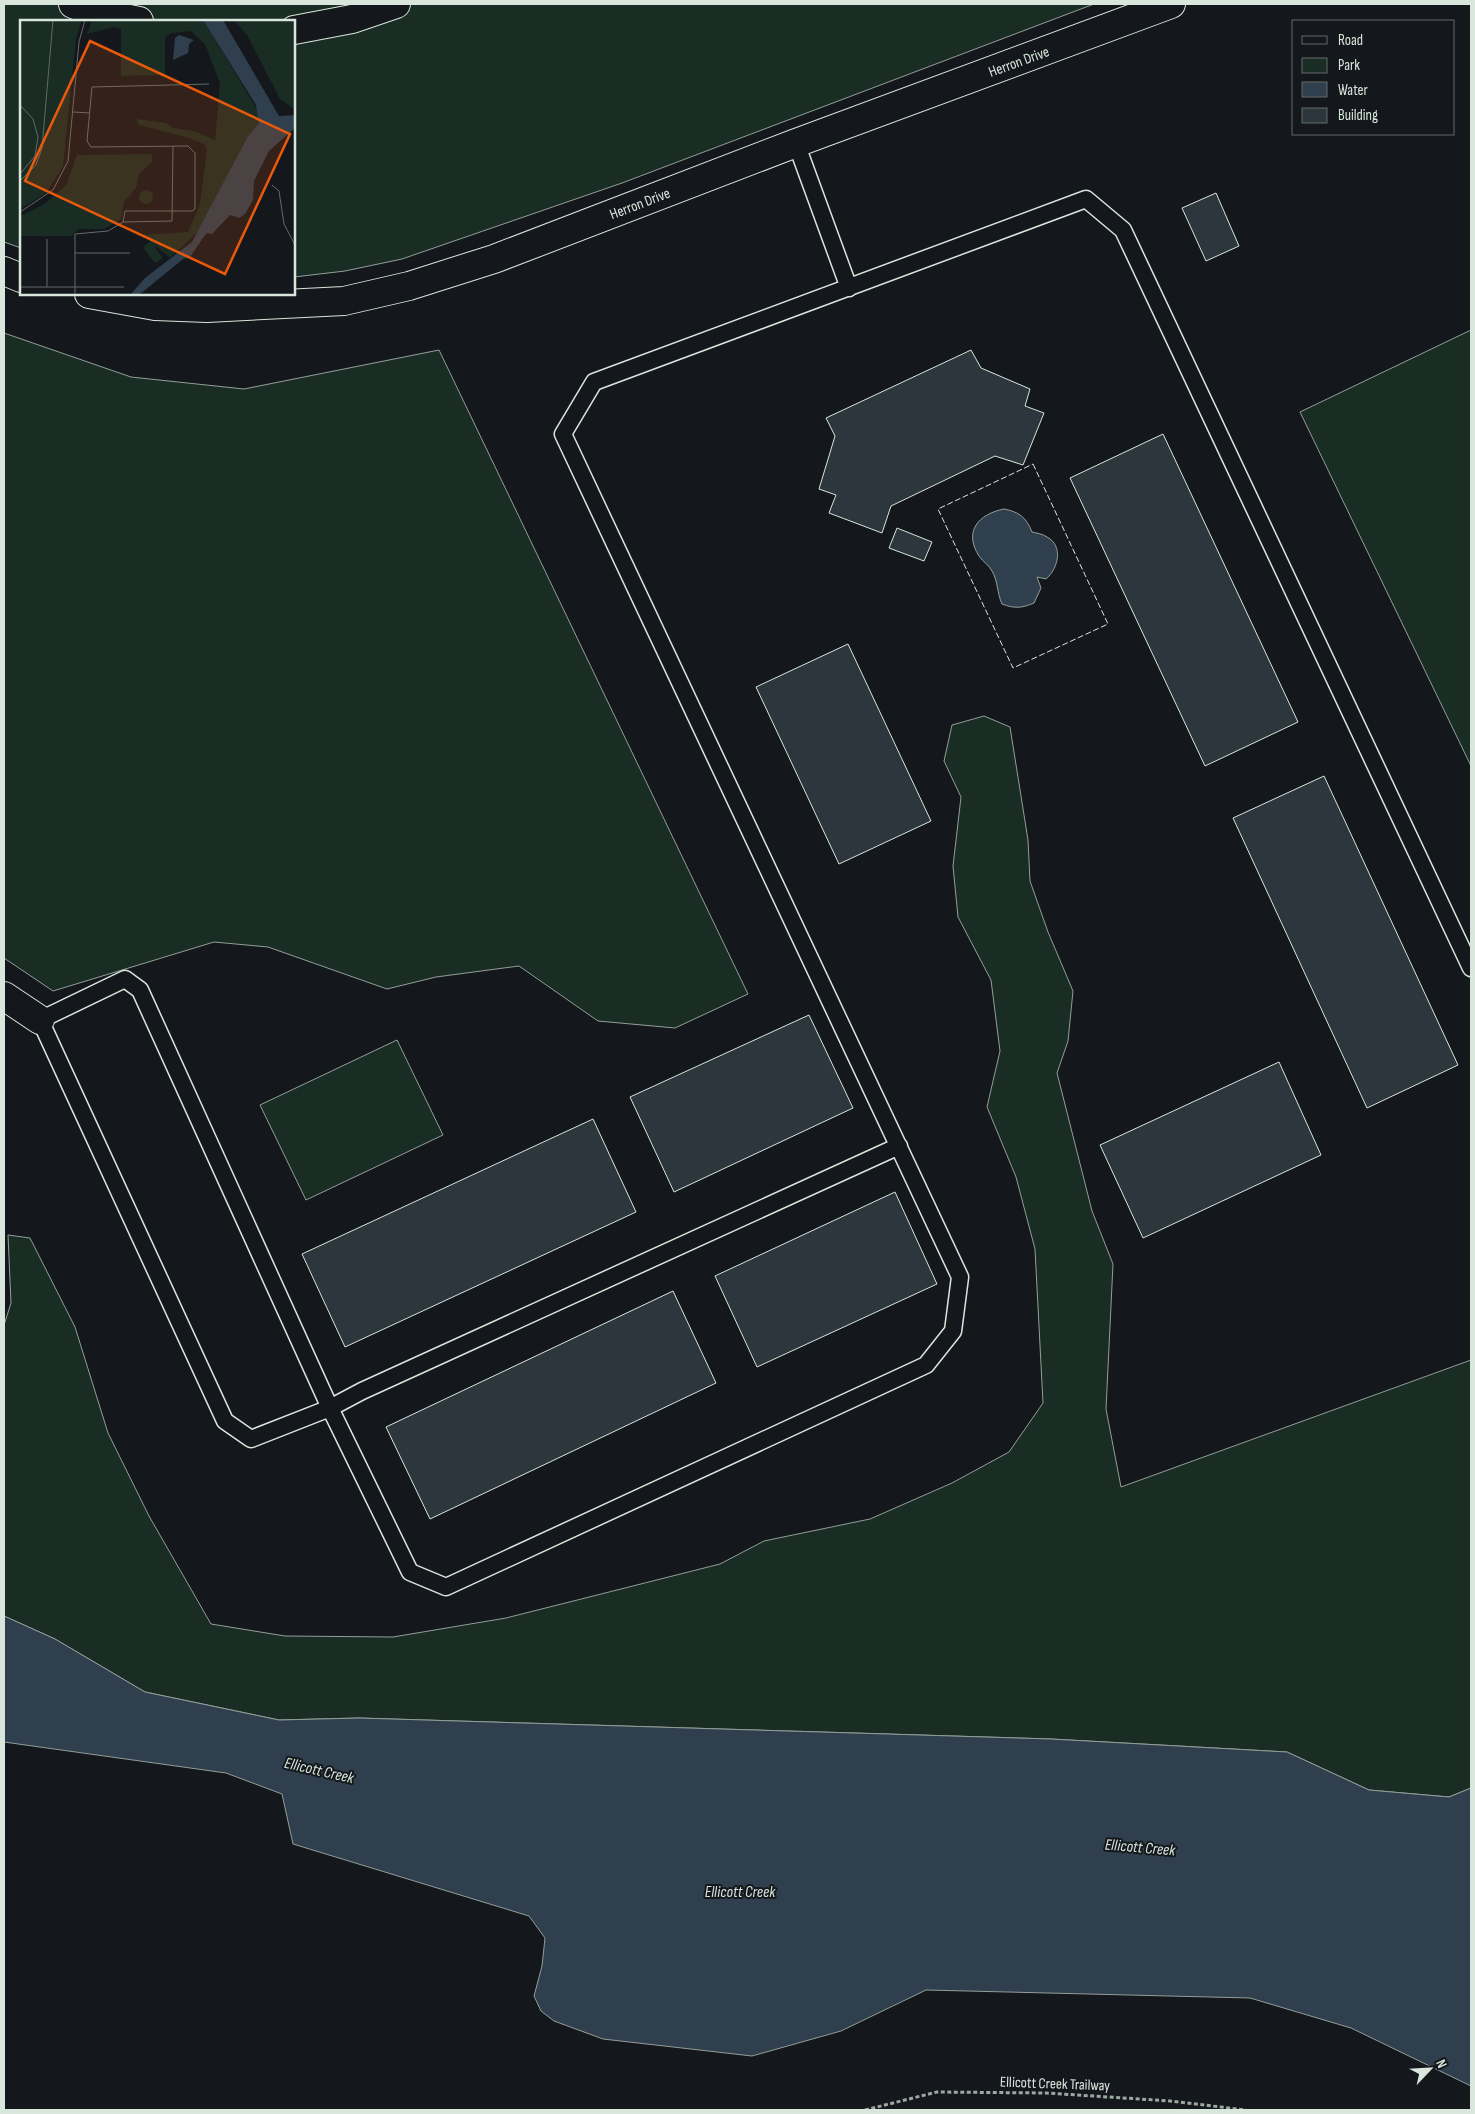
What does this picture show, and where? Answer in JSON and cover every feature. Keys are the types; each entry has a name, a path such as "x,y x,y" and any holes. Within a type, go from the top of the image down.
{"main road":[{"path":"73,4 90,11 134,20"},
{"path":"295,30 352,19 396,4"},
{"name":"Herron Drive","path":"96,295 156,306 207,308 344,301 425,281 477,265 634,207 796,143 1170,4"},
{"path":"4,271 20,278"},
{"path":"4,996 40,1020"}],"lane":[{"path":"796,143 849,288"},
{"path":"898,1146 362,1391 330,1408 251,1439 226,1421 40,1020 125,979 140,990 330,1408 410,1572 446,1587 926,1366 953,1331 960,1277 563,434 594,382 1086,199 1123,230 1471,968"}],"path":[{"name":"Ellicott Creek Trailway","path":"865,2110 937,2092 1046,2093 1170,2101 1246,2110"}],"green space":[{"path":"4,4 1094,4 622,183 402,259 345,271 295,277 295,20 20,20 20,248 4,242"},
{"path":"1471,330 1471,766 1300,412"},
{"path":"4,333 131,377 244,389 439,350 748,994 675,1028 598,1021 519,966 436,977 387,989 268,947 214,942 53,991 4,958"},
{"path":"984,716 1010,727 1028,840 1030,881 1048,932 1073,991 1068,1041 1057,1073 1092,1211 1113,1264 1106,1409 1121,1487 1471,1360 1471,1788 1449,1797 1369,1790 1287,1752 1051,1739 359,1718 279,1720 145,1692 55,1639 4,1616 4,1325 11,1303 8,1235 30,1238 75,1327 108,1433 149,1516 211,1624 285,1636 393,1637 506,1618 720,1564 764,1541 870,1519 952,1483 1009,1452 1043,1403 1035,1249 1016,1177 987,1107 1000,1051 991,980 958,917 953,866 961,797 944,761 952,725"},
{"path":"397,1040 443,1135 306,1200 260,1105"}],"water":[{"path":"1004,509 1021,516 1027,522 1032,532 1044,535 1056,546 1057,558 1054,569 1046,579 1037,577 1041,588 1034,603 1022,607 1011,607 1002,604 994,575 974,547 973,531 976,525 987,515"},
{"name":"Ellicott Creek","path":"4,1616 55,1639 145,1692 279,1720 359,1718 1051,1739 1287,1752 1369,1790 1449,1797 1471,1788 1471,2086 1351,2028 1250,1998 926,1990 841,2031 752,2056 603,2039 554,2021 541,2011 534,1996 542,1966 545,1938 529,1916 293,1844 282,1794 226,1773 4,1742"}],"building":[{"path":"1216,193 1239,246 1206,261 1182,208"},
{"path":"971,350 981,368 1030,389 1025,406 1044,413 1023,465 995,456 891,506 882,533 829,513 836,495 819,489 835,436 826,418"},
{"path":"1163,434 1298,722 1205,766 1070,478"},
{"path":"897,528 932,542 924,561 889,548"},
{"path":"848,644 931,821 839,864 756,687"},
{"path":"1324,776 1458,1065 1367,1108 1233,818"},
{"path":"809,1015 853,1108 674,1192 630,1097"},
{"path":"1279,1062 1321,1155 1143,1238 1100,1145"},
{"path":"593,1119 636,1212 345,1347 302,1254"},
{"path":"895,1192 937,1284 757,1367 715,1276"},
{"path":"673,1291 716,1383 430,1519 386,1427"}],"fence":[{"path":"1033,464 1108,624 1013,668 938,509 1033,464"}]}
